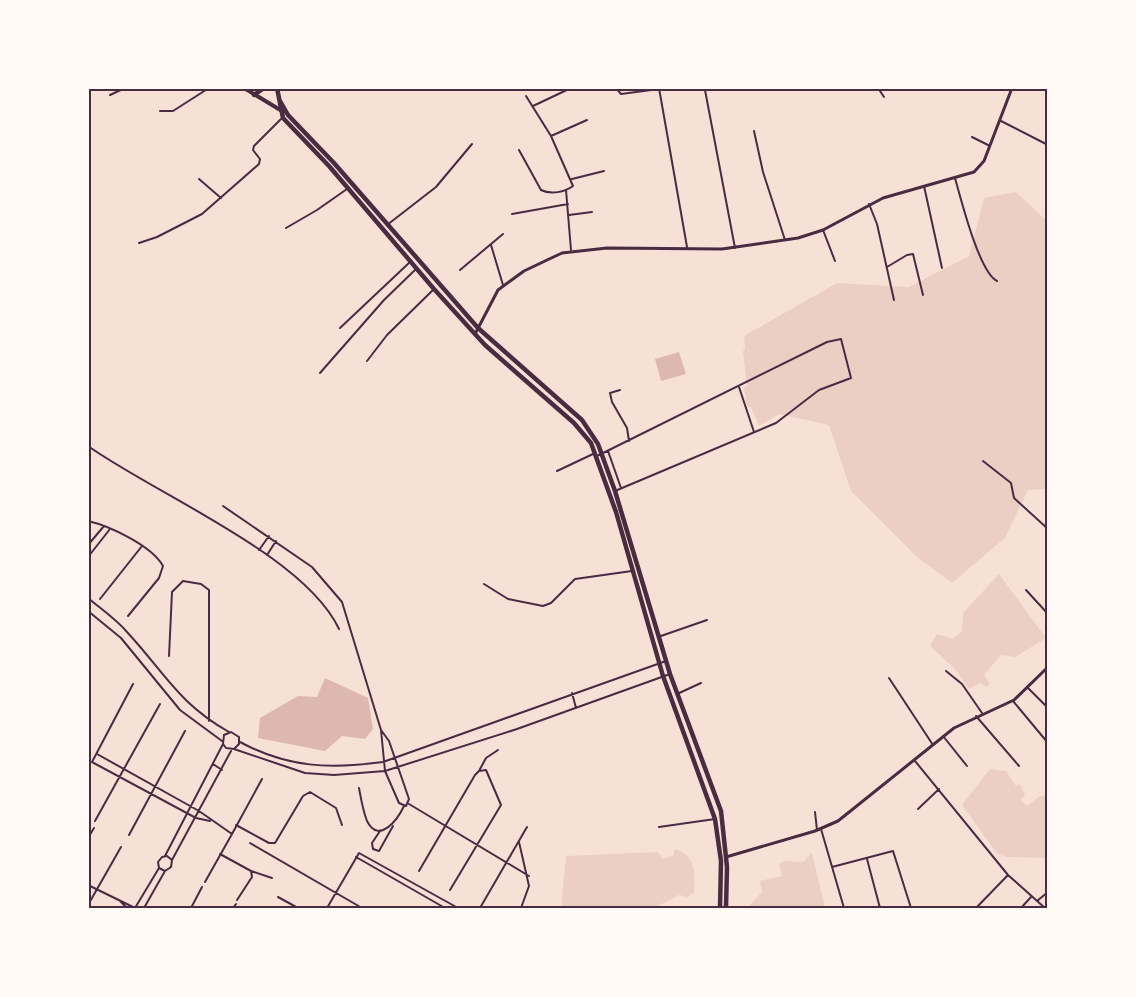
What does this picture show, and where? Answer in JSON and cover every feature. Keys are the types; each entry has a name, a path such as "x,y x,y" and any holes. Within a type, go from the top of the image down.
{"highway":[{"path":"254,95 264,88"},
{"path":"277,89 284,113 434,289 475,334 582,431 601,453 659,664 715,819 724,858 720,909"},
{"path":"284,113 334,163 478,328 582,420 611,469 618,489 634,570 721,811 726,909"},
{"path":"402,253 407,248"}],"main road":[{"path":"244,88 284,113"}],"street":[{"path":"110,95 125,88"},
{"path":"160,111 173,111 209,88"},
{"path":"533,106 571,88"},
{"path":"616,88 621,94 659,89 687,248"},
{"path":"878,88 884,97"},
{"path":"475,334 494,296 503,285 549,258 571,250 735,248 785,240 823,230 869,204 955,178 979,168 1001,121 1012,88"},
{"path":"705,90 735,248"},
{"path":"519,150 541,190 550,193 573,186 572,179 551,136 526,96"},
{"path":"139,243 157,237 202,214 259,164 260,159 253,150 254,146 284,113"},
{"path":"551,136 587,120"},
{"path":"1001,121 1047,145"},
{"path":"754,131 763,172 785,240"},
{"path":"972,137 990,146"},
{"path":"387,225 436,187 472,144"},
{"path":"572,179 604,171"},
{"path":"955,178 980,254 991,276 997,280"},
{"path":"199,179 221,198"},
{"path":"924,186 942,268"},
{"path":"286,228 347,189"},
{"path":"566,190 571,250"},
{"path":"512,214 568,204"},
{"path":"869,204 877,224 894,300"},
{"path":"569,215 592,212"},
{"path":"823,230 835,261"},
{"path":"460,270 503,234"},
{"path":"491,245 503,285"},
{"path":"887,267 913,254 923,295"},
{"path":"340,328 410,262"},
{"path":"320,373 388,295 416,268"},
{"path":"367,361 387,335 434,289"},
{"path":"557,471 628,441 827,342 841,339 851,378 819,390 776,423 618,489"},
{"path":"739,387 754,432"},
{"path":"620,390 610,393 612,402 622,415 628,441"},
{"path":"88,433 88,440"},
{"path":"88,446 267,555 325,604 339,628"},
{"path":"983,460 1011,483 1014,498 1047,529"},
{"path":"223,506 276,541 324,578 342,602 381,730 385,771 399,802 404,806"},
{"path":"88,521 104,526 142,546 159,560 162,572 128,616"},
{"path":"88,545 104,526"},
{"path":"88,557 110,529"},
{"path":"260,550 268,536"},
{"path":"267,555 276,541"},
{"path":"100,599 142,546"},
{"path":"484,584 508,599 543,606 551,603 575,579 634,570"},
{"path":"169,656 172,592 183,582 201,584 209,590 209,721"},
{"path":"1026,590 1047,614"},
{"path":"88,598 127,632 182,699 200,714 236,734 240,742 283,761 300,765 361,765 384,762 666,661"},
{"path":"88,611 121,638 168,699 194,721 233,749 304,773 334,775 398,768 670,674"},
{"path":"658,637 707,620"},
{"path":"724,858 819,829 841,818 915,761 943,736 982,713 1013,701 1047,667"},
{"path":"946,671 962,684 982,713"},
{"path":"889,678 933,745"},
{"path":"677,694 701,683"},
{"path":"133,684 96,753 93,763 196,818 210,821"},
{"path":"1028,687 1047,708"},
{"path":"572,693 576,708"},
{"path":"1013,701 1047,743"},
{"path":"95,821 160,704"},
{"path":"194,721 200,714"},
{"path":"976,716 1019,766"},
{"path":"381,730 389,741 409,804 529,876"},
{"path":"129,835 185,731"},
{"path":"88,885 135,909 159,868 159,859 165,856 229,732"},
{"path":"943,736 967,766"},
{"path":"144,909 165,871 171,867 172,860 233,749 240,742"},
{"path":"419,870 486,758 498,750"},
{"path":"96,753 199,811 231,834"},
{"path":"915,761 1008,875 1045,909"},
{"path":"213,764 222,770"},
{"path":"450,890 501,805 490,774 486,770 479,771"},
{"path":"205,882 262,779"},
{"path":"359,788 366,819 369,825 380,831"},
{"path":"918,809 939,789"},
{"path":"236,825 269,843 275,843 303,796 310,792 336,808 342,825"},
{"path":"394,825 380,831 372,843 373,849 379,851 394,825 404,806 409,804"},
{"path":"815,812 844,909"},
{"path":"659,827 715,819"},
{"path":"480,909 527,827"},
{"path":"88,838 94,828"},
{"path":"519,842 529,876 529,886 521,909"},
{"path":"250,843 362,909"},
{"path":"88,904 121,847"},
{"path":"832,867 889,850 894,852 911,909"},
{"path":"327,909 360,853 458,909"},
{"path":"220,854 251,872 272,878"},
{"path":"165,856 172,860"},
{"path":"356,857 445,909"},
{"path":"866,858 880,909"},
{"path":"159,868 165,871"},
{"path":"234,909 252,877 251,872"},
{"path":"976,909 1008,875"},
{"path":"191,909 202,887"},
{"path":"1037,901 1047,892"},
{"path":"278,897 298,909"},
{"path":"1021,909 1032,897"},
{"path":"118,900 127,909"}],"shaded area":[{"path":"1016,192 1047,221 1047,489 1028,490 1005,538 952,583 917,557 851,491 829,425 779,414 759,426 751,407 747,406 744,388 747,386 743,351 745,349 744,336 837,283 909,287 969,256 984,198"},
{"path":"679,352 686,374 661,381 655,359"},
{"path":"999,574 1046,638 1015,657 1001,655 984,675 990,684 986,687 980,683 969,689 955,669 930,646 937,634 953,639 962,631 963,613"},
{"path":"325,678 368,698 373,729 365,739 342,736 325,751 258,738 260,718 298,696 317,697"},
{"path":"990,769 1006,771 1016,786 1020,784 1025,794 1021,800 1027,806 1040,796 1047,795 1047,858 1007,857 997,854 962,805"},
{"path":"675,849 687,856 693,866 694,892 688,897 679,895 654,908 561,908 566,856 658,852 663,859 673,856"},
{"path":"812,853 825,908 747,908 762,892 760,881 782,876 779,864 785,861 803,862"}]}
